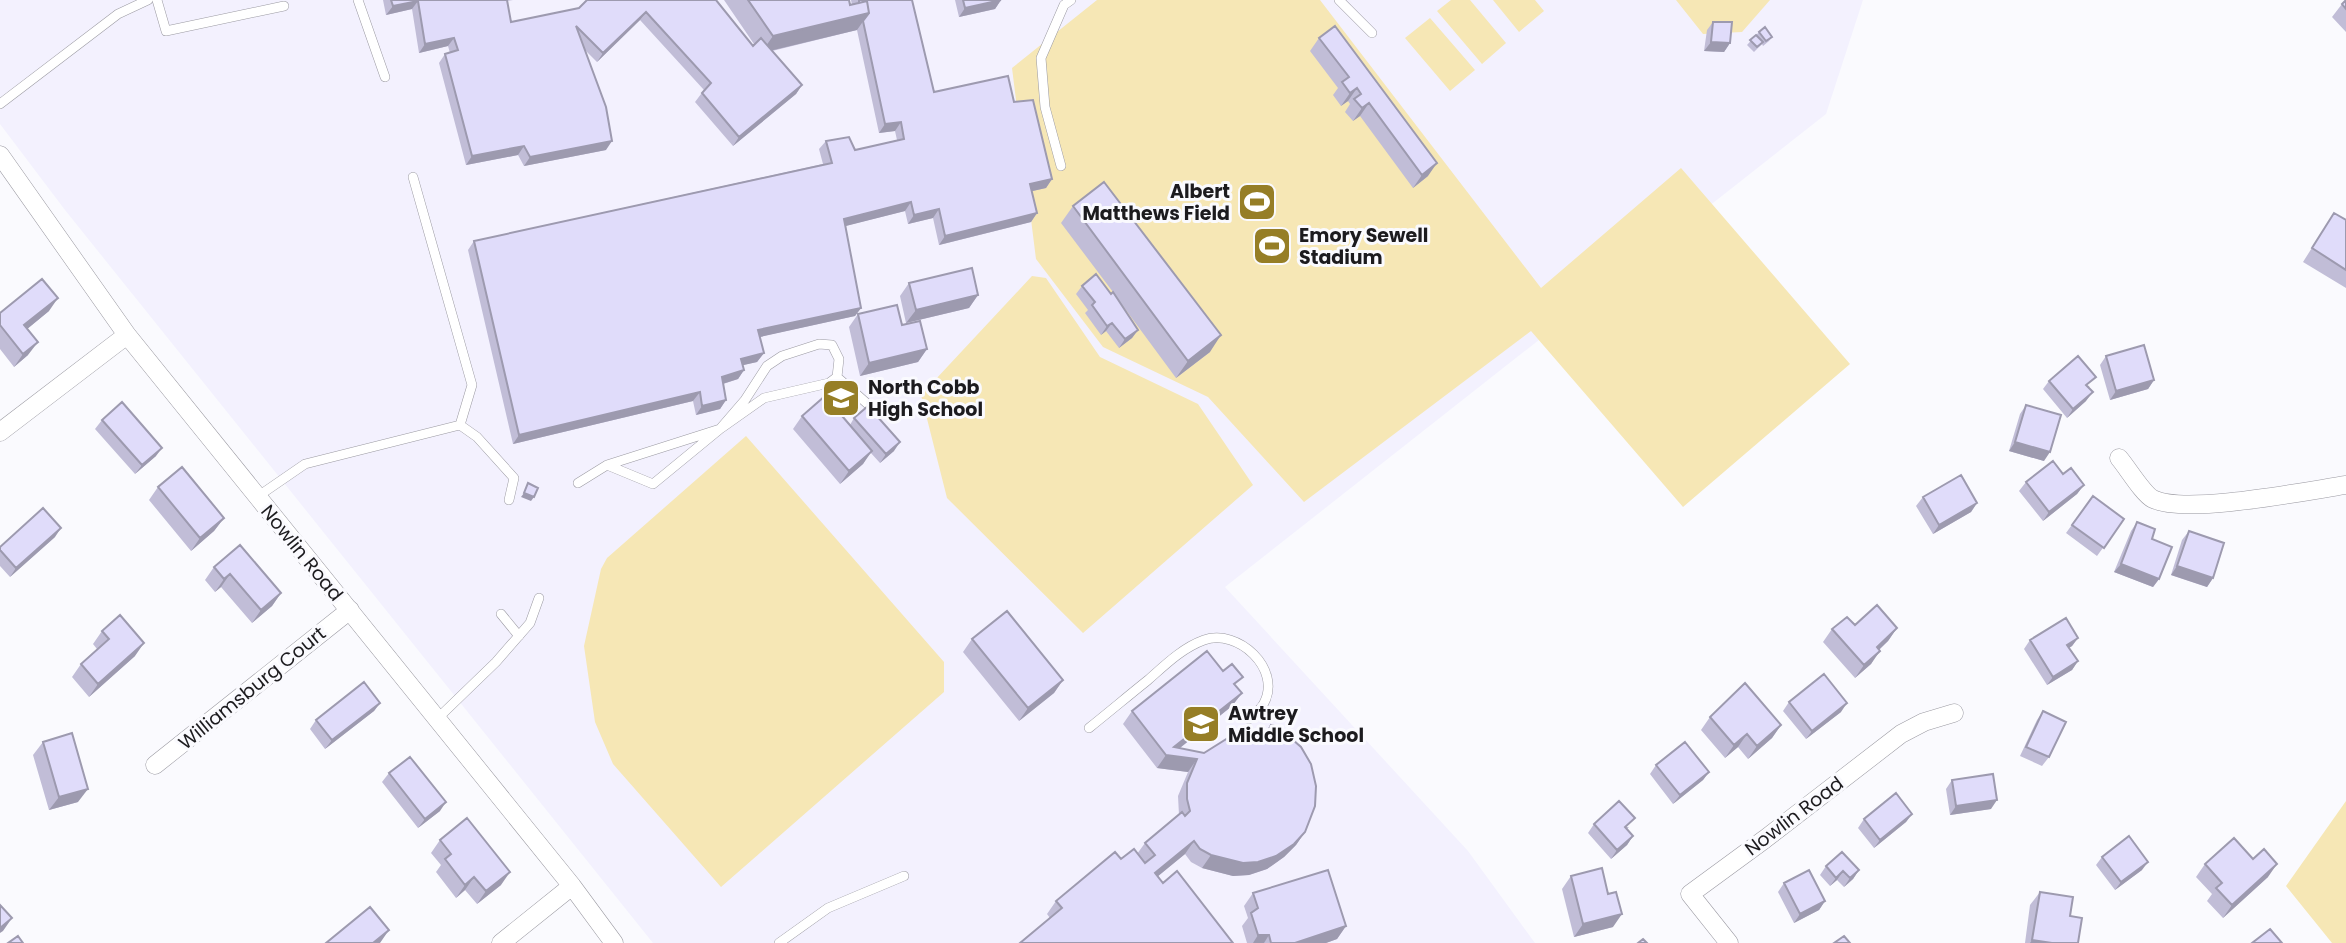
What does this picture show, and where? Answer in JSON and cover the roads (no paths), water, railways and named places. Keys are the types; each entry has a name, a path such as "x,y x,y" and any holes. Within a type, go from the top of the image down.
{"street":[{"name":"Nowlin Road","path":"0,155 127,335 572,886 614,943"},
{"path":"0,432 127,335"},
{"path":"2119,457 2151,499 2169,504 2212,504 2346,485"},
{"name":"Williamsburg Court","path":"155,765 350,610"},
{"name":"Nowlin Road","path":"1729,943 1690,894 1901,734 1924,722 1954,713"},
{"path":"501,943 572,886"}],"lane":[{"path":"0,104 118,14 148,0"},
{"path":"157,0 166,31 284,6"},
{"path":"358,0 385,77"},
{"path":"1061,166 1045,107 1041,58 1064,5 1071,0"},
{"path":"1339,0 1372,33"},
{"path":"413,177 472,386 460,425"},
{"path":"578,483 607,465 720,429 745,400 767,366 782,356 819,344 832,345 839,359 838,377"},
{"path":"838,377 872,407"},
{"path":"607,465 653,484 720,429 764,398 829,383 838,377"},
{"path":"256,497 305,464 460,425 477,437 514,478 509,500"},
{"path":"437,719 496,662 530,623 539,598"},
{"path":"501,614 519,636"},
{"path":"1089,728 1177,655 1190,646 1212,638 1238,642 1253,652 1264,668 1266,699 1263,706 1249,719"},
{"path":"779,943 828,908 904,876"}],"place":[{"name":"Albert Matthews Field","path":"1257,202"},
{"name":"Emory Sewell Stadium","path":"1272,246"},
{"name":"North Cobb High School","path":"841,398"},
{"name":"Awtrey Middle School","path":"1201,724"}]}
